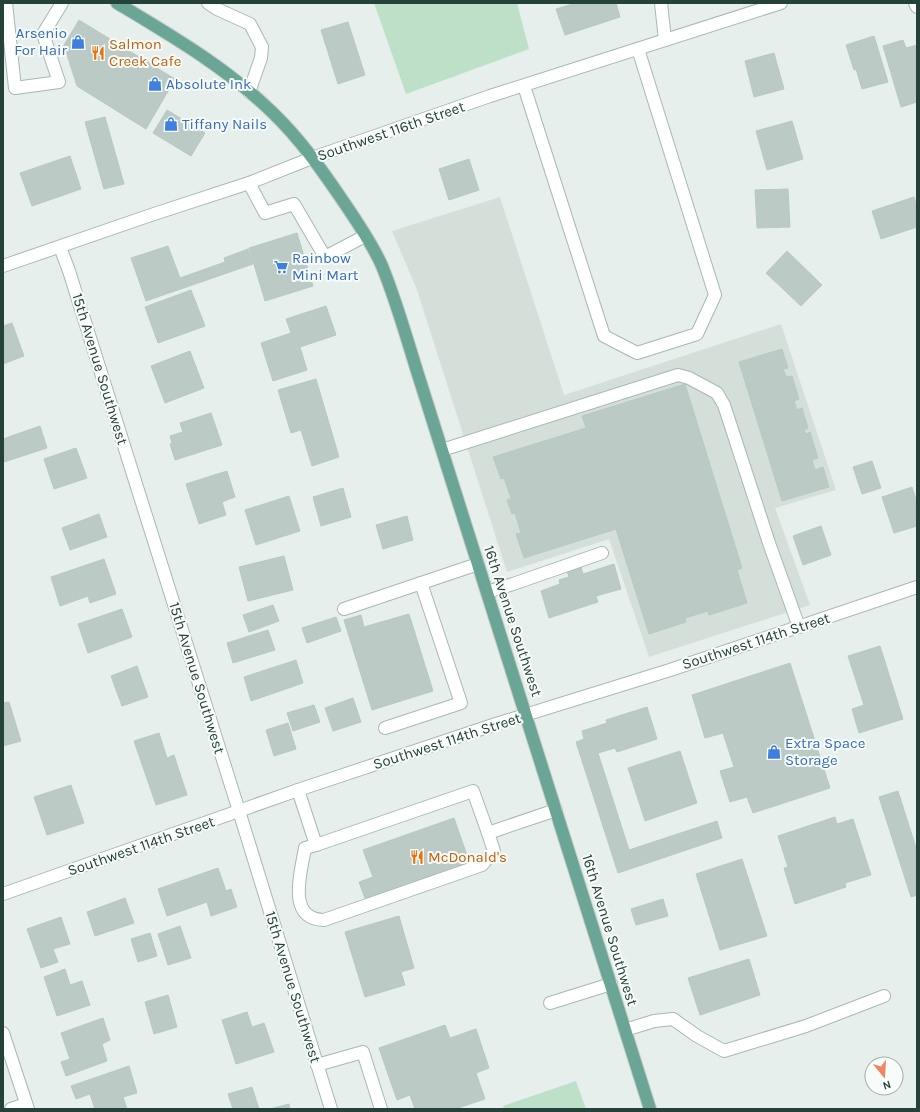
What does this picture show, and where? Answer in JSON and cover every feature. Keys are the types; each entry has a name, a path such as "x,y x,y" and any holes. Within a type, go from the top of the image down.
{"main road":[{"name":"16th Avenue Southwest","path":"117,3 184,43 232,78 273,112 329,180 365,236 381,265 442,450 650,1109"}],"street":[{"path":"6,3 15,88 59,82 43,34 62,3"},
{"path":"208,3 217,9 250,24 262,46 261,58 249,92"},
{"path":"661,3 665,40"},
{"name":"Southwest 116th Street","path":"3,266 249,183 312,158 524,86 781,3"},
{"path":"915,3 917,7"},
{"path":"524,86 604,336 638,353 697,334 715,295 638,49"},
{"path":"249,183 265,213 294,204 325,257 365,236"},
{"name":"15th Avenue Southwest","path":"60,247 69,271 239,811 331,1109"},
{"path":"442,450 678,376 689,378 717,393 724,405 769,543 800,627"},
{"path":"487,592 602,553"},
{"path":"344,609 478,564"},
{"path":"386,728 460,703 421,583"},
{"name":"Southwest 114th Street","path":"3,894 298,790 487,727 526,716 800,627 917,587"},
{"path":"298,790 311,846 300,878 299,900 305,913 311,918 318,920 331,919 482,865 494,851 473,791 311,846"},
{"path":"488,833 556,810"},
{"path":"550,1003 611,984"},
{"path":"625,1030 654,1021 672,1019 724,1051 806,1026 884,996"},
{"path":"3,1033 27,1106 11,1109"},
{"path":"317,1065 363,1052 380,1109"}],"shaded area":[{"path":"500,197 564,395 781,324 836,490 775,508 810,605 649,657 609,539 507,572 417,290 392,231"}],"green space":[{"path":"374,3 517,3 529,49 406,94"},
{"path":"576,1081 586,1109 504,1109 503,1106"}],"building":[{"path":"576,3 616,3 620,17 565,35 556,9"},
{"path":"79,20 175,79 146,129 77,86 64,45"},
{"path":"348,22 365,75 338,84 321,30"},
{"path":"874,36 888,82 862,89 846,45"},
{"path":"903,40 906,48 917,45 917,102 901,107 883,46"},
{"path":"774,53 784,89 754,97 745,61"},
{"path":"167,110 205,133 191,156 153,133"},
{"path":"105,117 124,184 104,189 85,122"},
{"path":"792,121 803,159 767,170 756,131"},
{"path":"70,156 81,189 32,206 20,173"},
{"path":"469,159 479,190 449,200 439,169"},
{"path":"788,189 790,227 757,228 755,190"},
{"path":"914,197 917,207 917,227 881,239 872,211"},
{"name":"Rainbow Mini Mart","path":"297,233 313,286 265,301 249,248"},
{"path":"168,246 180,278 225,262 224,258 248,249 253,264 146,301 131,258"},
{"path":"787,251 822,285 801,306 766,273"},
{"path":"191,290 205,326 158,343 145,307"},
{"path":"326,306 336,335 300,347 307,370 273,381 261,343 291,333 286,319"},
{"path":"12,323 24,356 3,364 3,326"},
{"path":"782,349 788,368 783,369 786,377 792,376 799,399 794,401 797,410 802,408 808,428 804,430 806,434 810,432 818,458 812,460 815,470 823,467 829,487 782,501 739,362"},
{"path":"190,351 204,388 165,403 151,366"},
{"path":"316,379 339,457 312,466 301,430 291,433 278,390"},
{"path":"685,384 742,568 737,570 747,603 709,615 708,611 685,618 686,622 649,634 616,529 524,558 516,534 521,533 515,513 512,514 507,500 511,498 504,478 501,479 493,457 586,428 582,416"},
{"path":"211,413 222,445 175,460 170,444 172,443 170,436 183,432 180,423"},
{"path":"40,426 47,448 4,462 3,439"},
{"path":"76,448 87,478 54,489 44,459"},
{"path":"872,461 881,488 862,494 853,467"},
{"path":"227,471 235,497 222,502 226,515 199,524 186,484"},
{"path":"912,487 917,503 917,526 894,533 882,497"},
{"path":"343,488 351,517 321,526 313,497"},
{"path":"289,496 300,531 256,545 245,510"},
{"path":"99,514 107,537 70,550 62,528"},
{"path":"407,516 413,540 383,549 376,525"},
{"path":"821,526 831,555 803,565 793,536"},
{"path":"284,556 293,590 248,601 239,567"},
{"path":"104,559 116,594 90,603 88,596 60,606 51,577"},
{"path":"614,564 621,589 596,596 598,602 549,618 541,591 560,584 559,580 569,577 567,571 581,567 583,574"},
{"path":"273,605 279,621 249,632 243,615"},
{"path":"122,609 132,637 88,653 78,624"},
{"path":"409,614 433,691 372,710 344,620 361,615 364,627"},
{"path":"336,617 341,631 307,643 302,628"},
{"path":"268,630 275,650 233,663 227,643"},
{"path":"880,646 903,719 859,733 852,709 864,705 848,656"},
{"path":"296,660 303,683 251,701 244,677"},
{"name":"Extra Space Storage","path":"790,663 830,788 753,813 747,797 730,802 720,771 734,767 723,733 705,738 692,695"},
{"path":"137,666 148,697 122,706 111,676"},
{"path":"353,698 361,722 333,731 325,708"},
{"path":"9,702 21,741 3,746 3,703"},
{"path":"314,705 320,722 293,731 287,713"},
{"path":"647,707 657,739 617,752 615,748 598,753 629,850 717,821 722,838 618,873 576,742 584,739 582,731 607,723 606,720"},
{"path":"288,723 296,749 274,756 266,730"},
{"path":"159,733 167,758 174,755 187,795 156,805 134,741"},
{"path":"680,751 697,803 645,821 628,768"},
{"path":"71,785 84,823 47,835 34,797"},
{"path":"898,791 917,851 917,895 911,897 879,797"},
{"path":"835,817 837,824 853,819 871,875 845,883 846,887 795,904 784,868 788,867 778,836"},
{"name":"McDonald's","path":"454,818 470,864 366,901 359,882 373,877 363,850"},
{"path":"742,859 767,936 720,950 696,874"},
{"path":"218,868 226,891 231,889 237,907 211,916 207,902 167,916 158,889"},
{"path":"125,898 134,923 95,936 87,912"},
{"path":"663,899 668,916 636,925 631,909"},
{"path":"399,916 414,968 401,972 405,985 365,997 345,932"},
{"path":"61,917 70,944 53,949 58,962 41,968 27,929"},
{"path":"180,926 191,958 168,965 158,934"},
{"path":"150,933 157,956 138,962 131,939"},
{"path":"749,959 760,995 700,1015 688,978"},
{"path":"65,969 70,985 82,981 90,1005 57,1016 44,977"},
{"path":"168,995 177,1027 154,1034 145,1002"},
{"path":"247,1012 252,1027 264,1023 274,1052 236,1064 222,1020"},
{"path":"103,1018 110,1040 102,1044 107,1061 66,1076 61,1062 70,1059 61,1033"},
{"path":"445,1025 450,1038 476,1029 489,1068 476,1073 485,1099 455,1109 415,1109 410,1095 397,1100 379,1048"},
{"path":"129,1066 137,1093 123,1097 127,1109 95,1109 90,1094 76,1099 71,1086"},
{"path":"252,1087 259,1109 233,1109 228,1094"},
{"path":"289,1104 290,1109 270,1109"}],"place":[{"name":"Arsenio For Hair","path":"78,42"},
{"name":"Salmon Creek Cafe","path":"98,53"},
{"name":"Absolute Ink","path":"155,84"},
{"name":"Tiffany Nails","path":"171,124"},
{"name":"Rainbow Mini Mart","path":"281,267"},
{"name":"Extra Space Storage","path":"774,752"},
{"name":"McDonald's","path":"417,857"}]}
